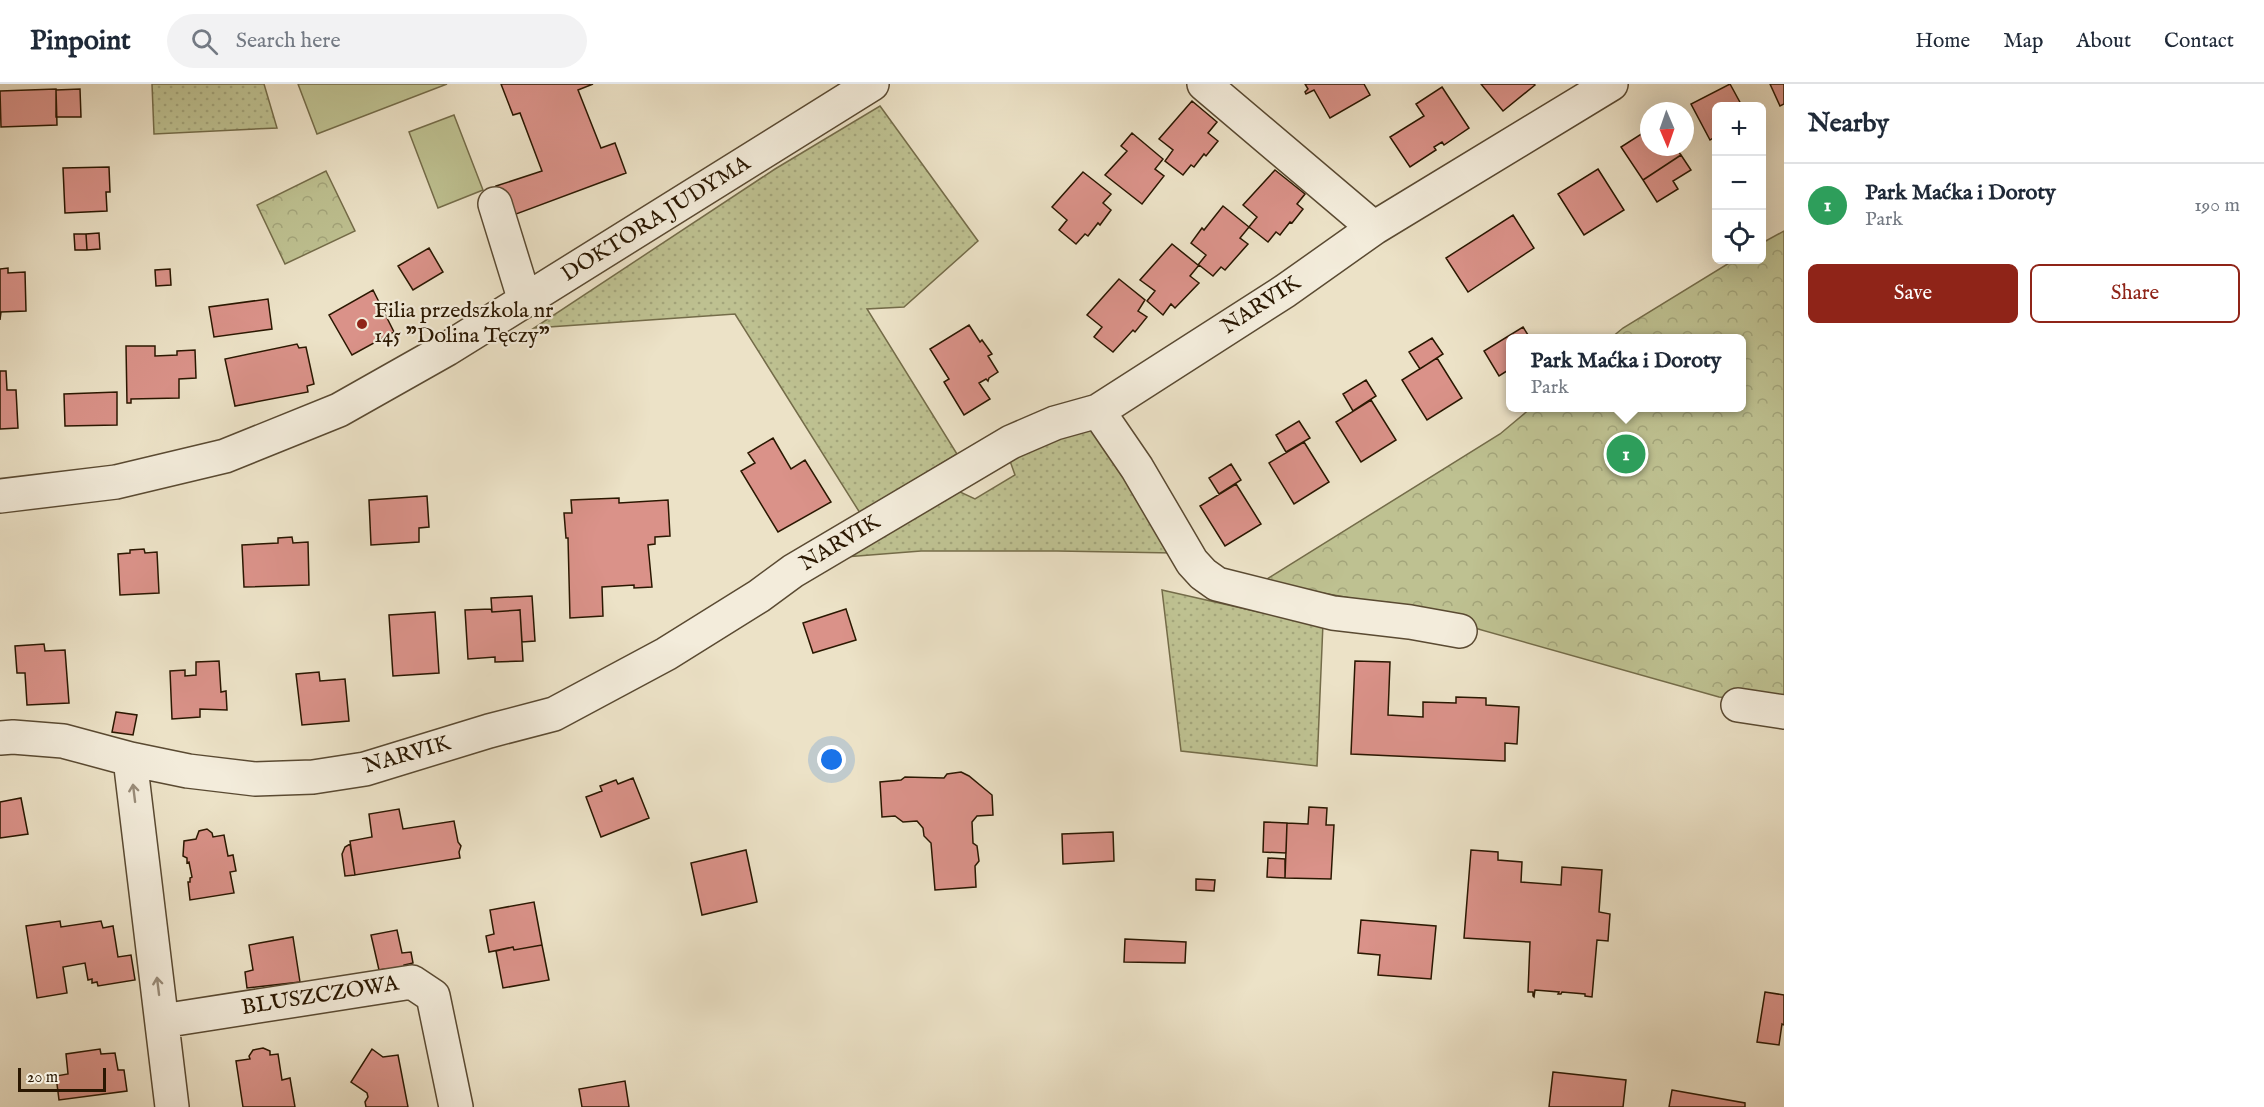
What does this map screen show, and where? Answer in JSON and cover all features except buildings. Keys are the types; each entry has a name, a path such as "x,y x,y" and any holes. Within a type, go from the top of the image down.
{"street":[{"name":"DOKTORA JUDYMA","path":"0,496 116,482 225,456 339,410 447,349 872,84"},
{"path":"1204,84 1374,228"},
{"name":"NARVIK","path":"0,738 13,736 63,741 130,759 188,771 255,779 313,777 365,769 489,731 555,714 666,654 759,596 793,571 1011,442 1055,423 1098,411 1285,291 1374,228 1611,84"},
{"path":"495,204 525,301"},
{"path":"1098,411 1137,468 1192,562 1217,584 1333,614 1410,622 1460,631"},
{"path":"1738,705 1784,712"},
{"path":"130,759 172,1107"},
{"name":"BLUSZCZOWA","path":"162,1021 412,982 433,996 456,1107"}],"green space":[{"path":"152,84 264,84 277,128 154,134"},
{"path":"298,84 447,84 317,134"},
{"path":"880,106 978,241 904,307 867,309 957,454 860,513 735,314 534,328 775,169"},
{"path":"454,115 483,190 438,208 409,132"},
{"path":"326,171 355,231 285,264 257,205"},
{"path":"1784,231 1784,704 1719,697 1400,607 1262,582 1500,434 1526,412 1746,412 1746,334 1616,334 1727,264 1766,264 1766,241"},
{"path":"1085,424 1109,440 1174,553 921,551 832,558 956,490 975,499 1015,475 1010,461"},
{"path":"1162,590 1259,612 1307,614 1323,623 1317,766 1181,751"}],"place":[{"name":"Filia przedszkola nr 145 \"Dolina Tęczy\"","path":"362,324"},
{"name":"Park Maćka i Doroty","path":"1626,454"}]}
